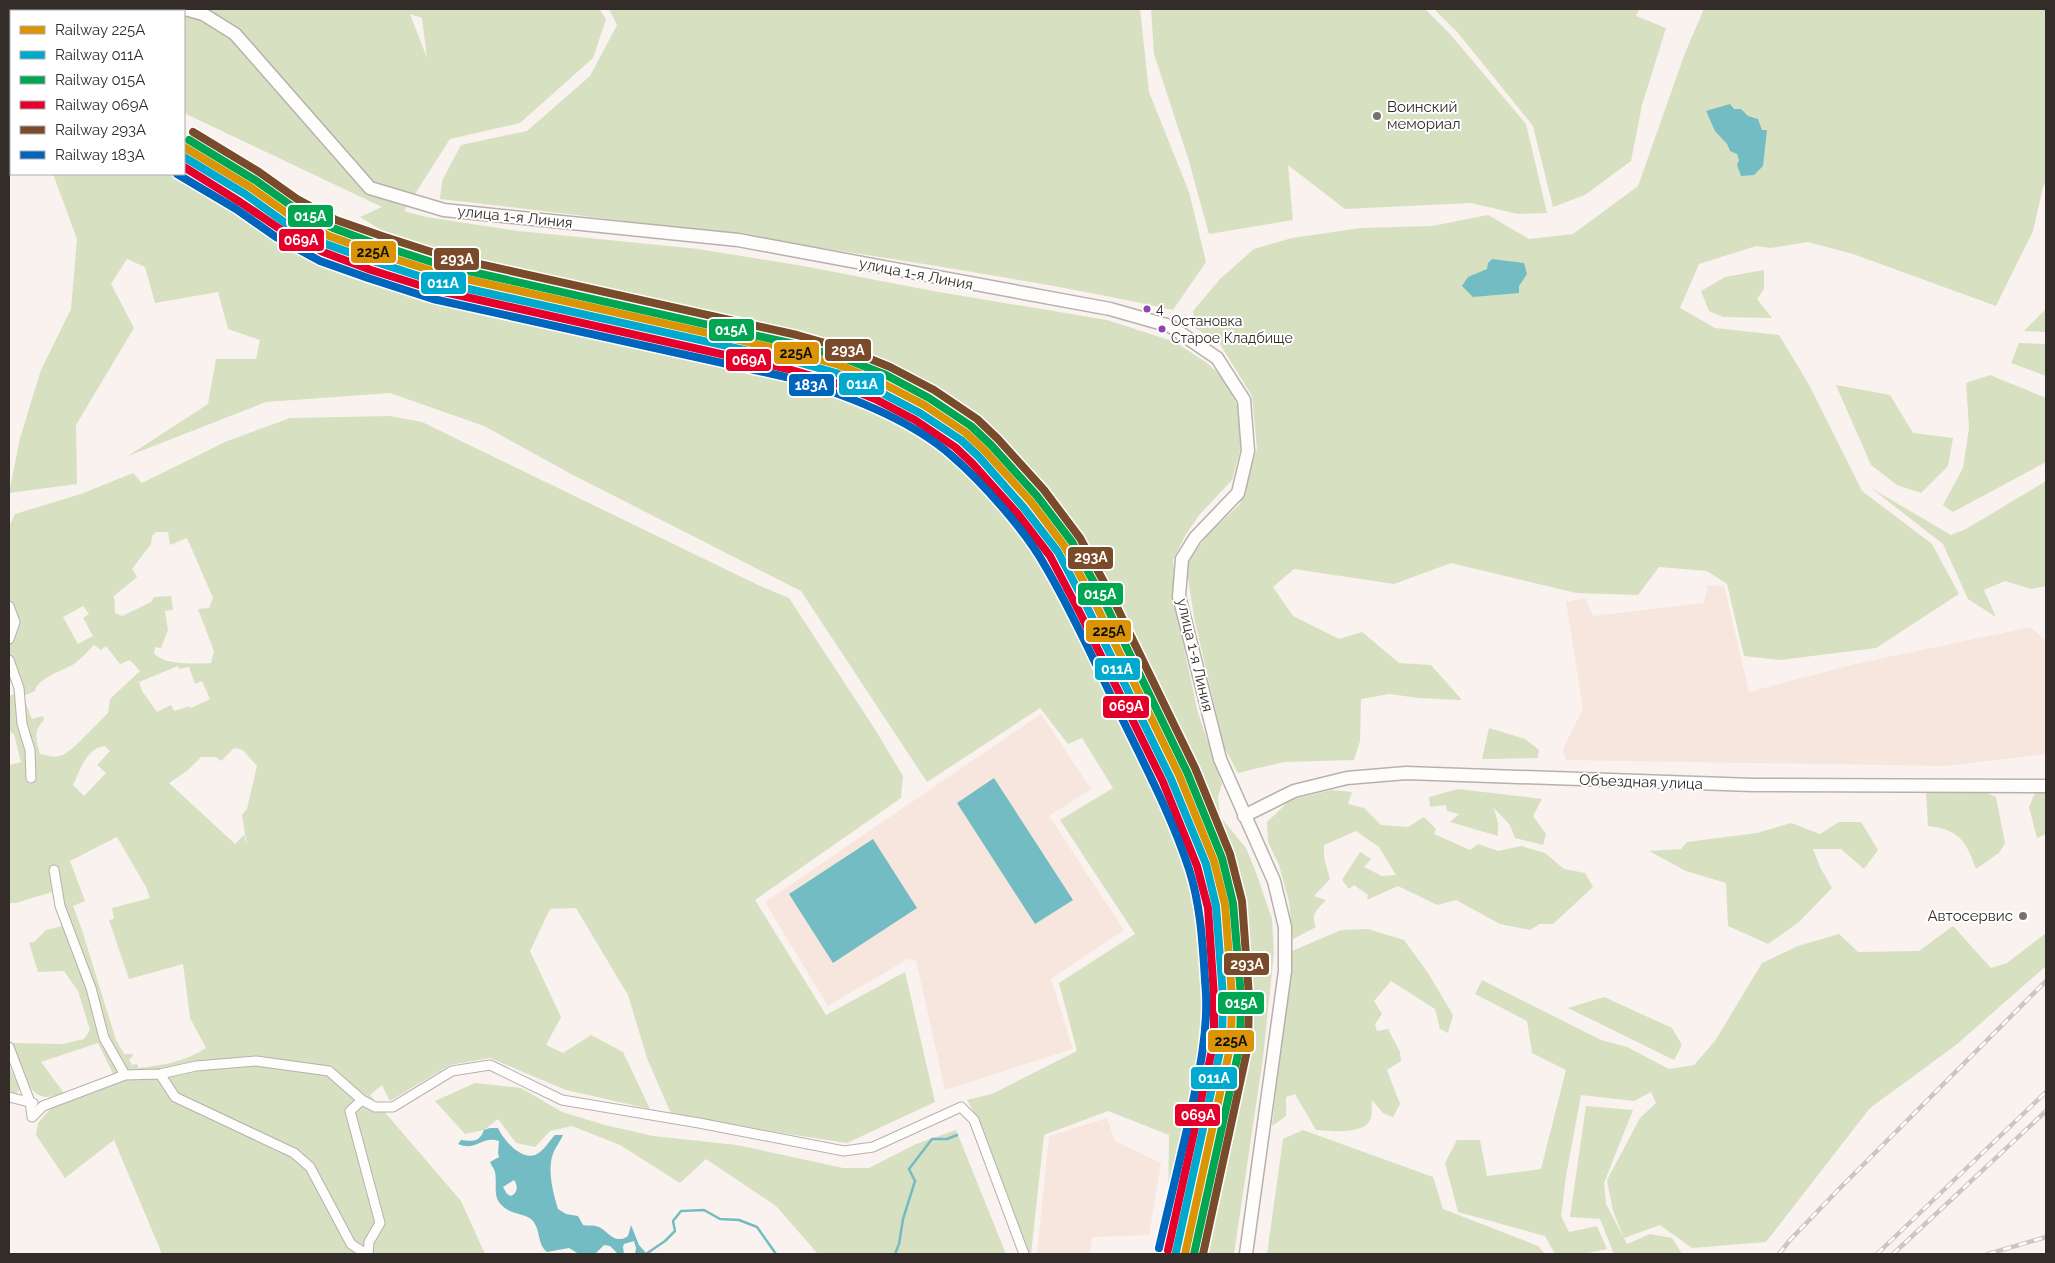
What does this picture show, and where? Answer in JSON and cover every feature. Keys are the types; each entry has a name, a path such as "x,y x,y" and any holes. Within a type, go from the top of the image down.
{"street":[{"name":"улица 1-я Линия","path":"185,9 203,14 235,34 370,188 444,210 738,240 1110,309 1170,326 1217,358 1244,400 1248,451 1238,493 1195,538 1182,559 1179,596 1220,759 1274,882 1286,928 1284,971 1246,1254"},
{"path":"9,606 16,622 9,639"},
{"path":"9,660 19,688 22,724 30,750 31,778"},
{"name":"Объездная улица","path":"1244,816 1294,791 1347,778 1406,772 1753,785 2046,786"},
{"path":"54,870 60,906 91,988 104,1038 125,1075"},
{"path":"9,1047 30,1102 32,1117 43,1106 125,1075 160,1074 196,1066 256,1061 289,1064 328,1071 362,1100 375,1107 393,1107 452,1071 490,1065 562,1100 698,1123 844,1151 873,1147 961,1107 974,1120 1024,1254"},
{"path":"160,1074 175,1097 294,1153 310,1167 351,1244 367,1254 369,1242 380,1223 350,1111 362,1100"},
{"path":"9,1097 43,1106"}],"shaded area":[{"path":"1708,585 1724,586 1749,692 1855,664 2031,627 2046,641 2046,754 1946,766 1566,760 1563,749 1583,709 1566,602 1585,598 1593,616 1704,603"},
{"path":"1041,714 1091,789 1049,816 1124,930 1051,979 1073,1049 945,1090 916,960 908,959 828,1006 765,902"},
{"path":"1107,1118 1115,1141 1161,1163 1149,1235 1092,1237 1090,1254 1037,1254 1049,1136"}],"green space":[{"path":"9,9 599,9 606,19 593,58 520,123 450,139 404,211 426,217 518,231 698,249 803,266 933,291 1107,320 1175,342 1207,363 1225,379 1237,405 1241,447 1232,480 1200,514 1186,534 1173,560 1178,620 1198,713 1222,784 1218,796 1220,818 1211,824 1145,684 1110,619 1075,547 1042,495 998,441 954,409 899,376 840,355 707,323 612,292 521,271 389,235 360,217 382,207 185,113 185,10 10,10 10,31","holes":["410,14 422,18 427,58"]},
{"path":"609,9 1140,9 1149,92 1189,192 1206,262 1173,310 1048,285 864,254 682,228 440,199 442,181 461,145 527,131 590,76 617,25"},
{"path":"1151,9 1425,9 1450,34 1526,124 1547,213 1518,214 1471,203 1345,209 1288,165 1293,220 1209,234 1188,158 1154,54"},
{"path":"1434,9 1639,9 1636,16 1666,28 1642,105 1631,161 1585,195 1553,207 1533,126 1458,33"},
{"path":"1704,9 2046,9 2046,182 2043,187 2033,231 1996,306 1853,254 1808,242 1771,248 1756,246 1699,264 1680,308 1715,328 1779,335 1808,383 1862,491 1932,544 1959,594 1876,648 1780,660 1744,656 1727,584 1707,571 1659,567 1638,595 1576,593 1451,563 1394,584 1294,569 1273,587 1293,616 1339,639 1362,632 1399,663 1431,665 1462,700 1419,698 1389,694 1361,699 1360,741 1354,760 1284,762 1238,773 1224,747 1194,617 1186,565 1208,534 1240,504 1257,449 1252,396 1218,341 1196,329 1193,311 1220,279 1254,249 1292,238 1361,228 1432,226 1488,215 1529,239 1573,234 1638,186 1685,53"},
{"path":"9,79 10,138 9,137"},
{"path":"185,166 384,277 481,303 755,364 853,392 932,429 988,480 1033,527 1072,587 1203,853 1215,900 1223,969 1223,1020 1215,1074 1177,1254 1155,1254 1168,1221 1169,1135 1108,1111 1044,1135 1031,1254 1026,1254 982,1127 967,1100 992,1094 1077,1051 1059,983 1135,934 1060,820 1113,788 1082,738 1068,744 1040,708 927,782 801,591 571,474 484,426 390,393 266,402 128,456 208,404 216,359 256,359 260,340 228,329 218,292 155,303 145,267 127,259 111,284 134,328 76,425 77,484 9,493 20,438 41,370 71,309 77,239 53,175 185,175"},
{"path":"1764,270 1764,289 1757,299 1772,318 1723,317 1709,311 1701,291 1725,277"},
{"path":"2046,309 2046,332 2024,331"},
{"path":"2019,343 2046,344 2046,376 2011,363"},
{"path":"1990,375 2046,398 2046,462 1953,512 1943,505 1963,468 1969,428 1966,383"},
{"path":"1836,385 1890,395 1913,433 1953,438 1948,466 1921,493 1897,485 1871,465"},
{"path":"390,416 422,422 758,585 789,598 876,731 903,776 901,798 755,900 826,1015 905,972 935,1102 847,1143 672,1116 647,1058 628,995 576,908 550,909 530,951 561,1017 546,1045 563,1053 591,1035 623,1052 650,1109 566,1090 490,1058 450,1065 390,1101 382,1085 370,1095 461,1201 485,1254 162,1254 114,1140 65,1178 36,1135 38,1123 63,1094 47,1097 40,1096 28,1085 12,1043 63,1044 84,1039 90,1030 78,991 64,971 38,972 29,943 34,942 46,930 62,926 52,892 16,903 9,903 9,765 21,762 14,734 9,731 9,696 16,693 9,678 9,527 15,514 81,494 133,473 142,483 225,442 290,418","holes":["156,532 168,532 170,545 187,538 213,598 209,608 198,609 214,651 211,663 172,662 164,660 154,653 155,647 161,648 168,630 165,611 173,610 171,596 154,597 151,602 122,616 115,613 114,596 137,577 132,569 151,544 152,536","83,606 89,614 83,618 93,636 78,644 63,617","94,645 101,650 106,646 120,664 130,660 140,671 110,699 108,713 74,747 63,755 54,757 40,754 36,736 38,728 44,720 43,716 32,719 23,696 35,691 37,686 46,678 74,664","178,666 179,669 189,667 195,684 202,681 210,699 191,708 190,706 174,711 171,705 157,712 142,691 139,682","105,746 110,751 97,765 106,773 84,796 73,785 84,761 93,751","234,748 243,750 257,766 247,809 242,815 247,846 244,835 235,844 169,783 188,770 201,757 216,757 221,761","117,837 146,887 150,898 112,908 114,919 109,920 129,979 183,964 190,1018 206,1048 182,1060 165,1064 138,1068 137,1064 132,1065 129,1060 133,1056 132,1054 124,1054 116,1040 73,906 85,901 70,861","98,1043 113,1074 64,1093 41,1062"]},
{"path":"2046,481 2046,586 2031,589 2005,581 1984,590 1996,617 1968,599 1943,544 1871,488 1951,535 1966,529"},
{"path":"1489,728 1525,739 1539,750 1538,758 1482,759"},
{"path":"1458,789 1542,799 1533,816 1546,834 1543,845 1515,838 1510,825 1494,808 1498,823 1498,836 1450,822 1459,814 1447,811 1446,805 1430,807 1429,797"},
{"path":"1332,790 1352,792 1348,804 1364,808 1381,825 1408,827 1424,817 1436,829 1434,834 1470,850 1478,844 1498,851 1521,846 1545,853 1564,869 1585,873 1593,887 1553,924 1540,924 1530,930 1500,924 1456,900 1437,905 1398,886 1367,900 1368,895 1354,885 1349,889 1342,880 1360,852 1371,859 1364,867 1382,876 1396,875 1379,847 1356,831 1324,845 1324,858 1330,879 1314,896 1326,900 1314,915 1316,927 1293,939 1289,902 1279,865 1268,842 1267,822 1290,800"},
{"path":"1955,791 1985,792 1996,797 2005,843 1999,853 1976,869 1965,844 1955,834 1948,830 1928,826 1926,793"},
{"path":"2046,792 2046,834 2037,838 2029,807 2035,793"},
{"path":"1223,820 1246,848 1257,875 1272,919 1274,953 1263,1058 1234,1254 1193,1254 1195,1238 1237,1061 1244,976 1234,899 1213,826"},
{"path":"1839,822 1861,822 1878,850 1864,869 1841,849 1813,849 1820,867 1832,888 1799,922 1768,944 1728,926 1726,883 1686,871 1649,851 1681,849 1687,842 1757,833 1791,823 1820,834"},
{"path":"1953,926 1991,968 2007,963 2046,933 2046,966 1956,1045 1870,1108 1766,1242 1692,1248 1660,1225 1624,1238 1613,1211 1607,1180 1640,1118 1656,1103 1651,1092 1634,1101 1581,1095 1566,1176 1561,1216 1569,1232 1597,1226 1607,1249 1583,1254 1555,1254 1545,1236 1458,1212 1445,1163 1457,1140 1480,1140 1487,1176 1541,1169 1566,1070 1532,1053 1527,1021 1475,994 1482,980 1601,1040 1627,1047 1669,1069 1694,1065 1715,1041 1762,963 1798,946 1839,934 1858,952 1919,951"},
{"path":"1368,929 1404,940 1428,973 1453,1015 1448,1033 1440,1029 1435,1009 1391,981 1374,1001 1382,1014 1375,1024 1377,1031 1388,1029 1400,1052 1401,1061 1387,1070 1400,1104 1393,1117 1383,1113 1372,1100 1371,1118 1366,1125 1345,1131 1316,1130 1295,1094 1286,1097 1286,1116 1272,1126 1292,951 1341,930"},
{"path":"1604,997 1672,1028 1682,1045 1674,1060 1568,1008"},
{"path":"9,1066 20,1089 14,1096 9,1094"},
{"path":"475,1083 521,1088 562,1112 605,1125 653,1136 737,1145 843,1168 869,1168 916,1144 956,1130 1006,1254 818,1254 776,1206 706,1159 680,1183 620,1145 572,1126 550,1131 535,1147 516,1143 498,1119 484,1130 465,1134 435,1101"},
{"path":"1586,1106 1633,1110 1604,1183 1606,1204 1627,1244 1650,1234 1672,1238 1682,1254 1614,1254 1600,1219 1570,1217"},
{"path":"1303,1130 1433,1177 1443,1209 1538,1246 1545,1254 1267,1254 1283,1139"}],"water":[{"path":"1730,104 1734,109 1741,109 1748,116 1758,119 1762,130 1767,130 1763,166 1754,175 1741,176 1737,165 1739,160 1737,154 1730,151 1727,144 1715,131 1706,111"},
{"path":"1492,259 1524,263 1527,274 1519,286 1519,293 1473,297 1462,286 1468,277 1487,269 1488,263"},
{"path":"994,778 1073,900 1035,924 957,803"},
{"path":"873,839 917,908 833,963 789,894"},
{"path":"498,1128 513,1148 529,1156 541,1151 555,1135 563,1135 554,1151 551,1163 552,1183 558,1209 566,1214 578,1216 583,1225 596,1226 618,1239 628,1236 631,1225 639,1245 647,1254 635,1254 634,1241 624,1244 624,1254 618,1254 610,1246 604,1245 595,1254 579,1254 569,1248 547,1252 542,1245 533,1221 528,1217 508,1210 499,1202 496,1193 495,1172 490,1162 499,1157 499,1141 488,1140 470,1146 458,1144 461,1140 472,1141 477,1139 484,1130","holes":["514,1180 517,1186 516,1191 511,1196 507,1194 503,1187"]}],"waterway":[{"path":"895,1254 899,1244 903,1219 915,1181 909,1169 932,1139 947,1139 957,1135"},
{"path":"646,1254 665,1241 675,1231 673,1221 681,1211 704,1210 720,1219 739,1220 757,1227 776,1254"}],"railway":[{"path":"1779,1254 1839,1189 2046,981"},
{"path":"1877,1254 2046,1092"},
{"path":"1893,1254 2046,1111"},
{"path":"1988,1254 2046,1237"}],"rail line":[{"name":"293А","path":"193,132 259,172 297,199 336,220 382,236 444,256 797,335 846,349 890,367 934,390 977,419 998,439 1044,490 1080,538 1112,597 1195,768 1230,854 1242,901 1249,996 1248,1046 1203,1254"},
{"name":"015А","path":"189,140 255,180 293,207 333,228 441,265 794,344 841,357 886,375 929,398 971,426 991,445 1037,496 1072,542 1104,601 1187,772 1222,858 1233,903 1241,996 1240,1045 1194,1254"},
{"name":"225А","path":"185,148 250,187 288,214 329,236 439,273 792,352 839,365 882,383 924,405 966,433 985,451 1031,502 1065,547 1096,605 1179,775 1214,861 1225,905 1232,996 1231,1043 1185,1254"},
{"name":"011А","path":"185,158 245,194 284,222 326,244 437,282 790,360 836,373 878,391 920,413 961,440 979,457 1024,508 1058,552 1171,779 1206,864 1216,906 1223,996 1222,1042 1176,1252"},
{"name":"069А","path":"185,168 280,229 323,252 371,270 435,290 788,369 833,382 875,399 915,420 955,447 972,463 1017,513 1050,556 1163,782 1197,866 1208,908 1214,996 1214,1041 1168,1250"},
{"name":"183А","path":"179,175 236,209 276,237 320,261 368,278 433,299 786,377 851,399 915,429 964,466 989,492 1026,536 1064,600 1165,808 1189,869 1197,900 1206,994 1205,1027 1195,1093 1159,1248"}],"place":[{"name":"Воинский мемориал","path":"1377,116"},
{"name":"4","path":"1147,309"},
{"name":"Остановка Старое Кладбище","path":"1162,329"},
{"name":"Автосервис","path":"2023,916"}]}
